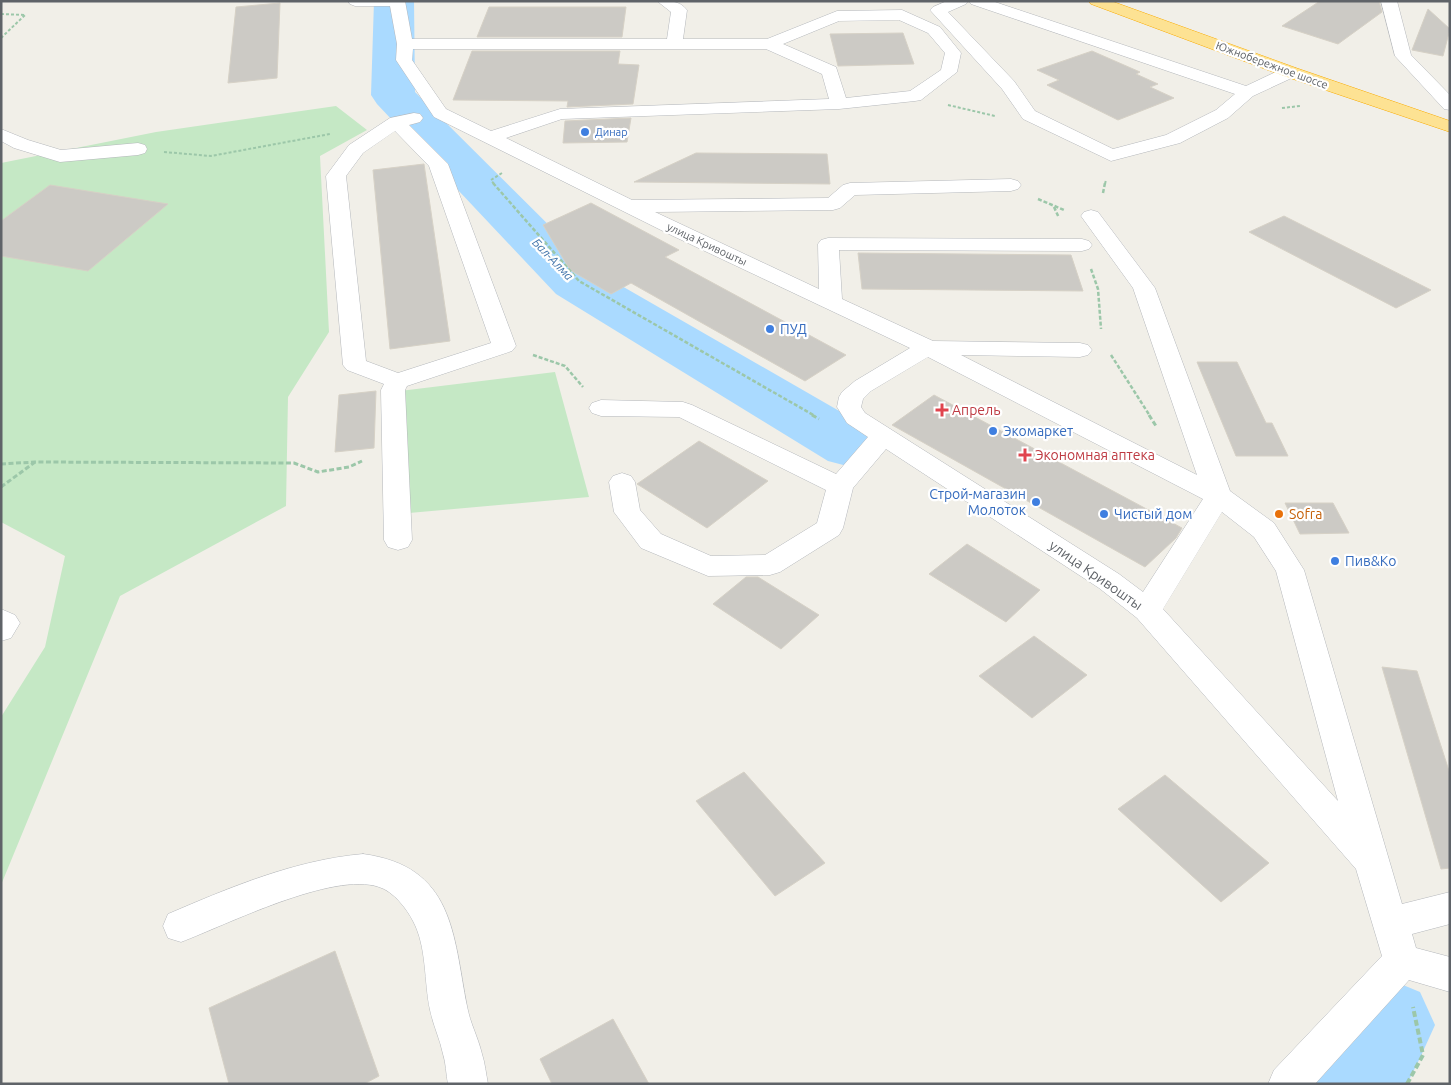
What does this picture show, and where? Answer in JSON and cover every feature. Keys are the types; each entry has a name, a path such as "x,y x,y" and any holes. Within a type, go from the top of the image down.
{"highway":[{"name":"Южнобережное шоссе","path":"1096,1 1290,72 1450,127"},
{"name":"Южнобережное шоссе","path":"1114,1 1450,118"}],"street":[{"path":"354,1 393,2"},
{"path":"664,1 679,10 674,44"},
{"path":"961,1 938,10 1008,85 1029,115 1111,154"},
{"path":"976,1 1248,92"},
{"name":"улица Кривошты","path":"393,2 404,44 404,60 439,113 926,348 1218,496 1264,530 1290,570 1372,863 1402,961"},
{"path":"1391,8 1403,56 1450,105"},
{"path":"489,138 560,114 839,104 915,96 948,72 953,53 934,30 902,15 831,11 769,44"},
{"path":"404,44 769,44 830,71 839,104"},
{"path":"1014,118 1078,149 1111,154 1173,139 1222,114 1248,92 1290,72"},
{"path":"398,382 355,364 336,176 356,149 396,122 439,113"},
{"path":"396,122 438,164 504,346 398,382 393,390 398,540"},
{"path":"1,134 22,144 60,156 138,150"},
{"path":"629,206 832,204 850,189 1010,184"},
{"path":"1091,216 1144,288 1218,496 1147,610"},
{"path":"831,302 828,244 1082,245"},
{"path":"926,348 1080,350"},
{"name":"улица Кривошты","path":"926,348 862,386 851,397 849,407 856,418 1109,581 1147,610 1372,863"},
{"path":"601,408 683,410 840,486"},
{"path":"622,482 627,512 651,540 708,566 770,565 829,528 840,486 883,436"},
{"path":"1,620 6,623 1,630"},
{"path":"181,926 222,908 304,880 344,869 382,872 411,889 429,915 439,946 443,983 451,1020 463,1056 468,1084"},
{"path":"1392,924 1450,908"},
{"path":"1288,1084 1402,961 1449,976"}],"path":[{"path":"1,14 25,15 1,38"},
{"path":"915,96 938,98 952,107 1014,118"},
{"path":"1277,109 1305,105"},
{"path":"138,150 211,156 338,133"},
{"path":"1010,184 1054,207 1091,216 1102,199 1111,154"},
{"path":"528,156 491,180 579,281 820,420"},
{"path":"1054,207 1060,220 1082,245 1098,289 1101,331"},
{"path":"504,346 565,366 601,408"},
{"path":"1106,347 1160,433"},
{"path":"1,464 34,462 294,463 318,472 349,467 375,455 394,437"},
{"path":"1,487 34,462"},
{"path":"1402,961 1423,1055 1407,1084"}],"green space":[{"path":"336,106 367,130 320,156 329,332 288,397 286,506 120,596 1,885 1,717 45,647 65,556 1,522 1,163 156,132"},
{"path":"555,372 589,497 409,513 400,391"}],"building":[{"path":"1320,1 1379,1 1382,12 1338,44 1282,26"},
{"path":"280,3 277,78 228,83 236,7"},
{"path":"489,7 626,7 622,37 477,37"},
{"path":"1428,9 1450,29 1443,56 1412,50"},
{"path":"903,33 914,64 838,66 830,34"},
{"path":"472,51 620,51 618,64 639,65 633,104 567,107 568,101 453,100"},
{"path":"1092,51 1140,72 1136,74 1158,84 1150,87 1174,98 1118,120 1047,85 1059,80 1037,70"},
{"path":"631,118 627,142 563,143 565,121"},
{"path":"696,153 827,154 830,184 634,182"},
{"path":"424,164 450,341 390,349 373,170"},
{"path":"50,185 168,204 88,271 1,256 1,221"},
{"path":"591,203 679,250 665,257 846,355 805,381 631,283 611,294 570,270 543,225"},
{"path":"1284,216 1431,290 1396,308 1249,232"},
{"path":"858,253 1071,255 1083,291 862,289"},
{"path":"1197,362 1237,362 1266,423 1272,423 1288,456 1236,456"},
{"path":"376,391 374,448 335,452 339,395"},
{"path":"934,395 1182,528 1176,538 1145,567 892,425"},
{"path":"699,441 768,481 707,528 637,484"},
{"path":"1285,503 1333,503 1349,533 1300,534"},
{"path":"967,544 1040,590 1006,622 929,574"},
{"path":"746,577 758,577 819,615 781,649 713,604"},
{"path":"1034,636 1087,675 1032,718 979,676"},
{"path":"1382,667 1417,671 1450,774 1450,868 1441,869"},
{"path":"744,772 825,863 775,896 696,801"},
{"path":"1165,775 1269,863 1221,902 1118,809"},
{"path":"335,951 379,1076 364,1084 229,1084 209,1008"},
{"path":"613,1019 649,1084 552,1084 540,1059"}],"waterway":[{"name":"Бал-Алма","path":"394,1 393,95 575,282 851,446"},
{"name":"Бал-Алма","path":"1351,1084 1386,1025"}],"place":[{"name":"Динар","path":"585,132"},
{"name":"ПУД","path":"770,329"},
{"name":"Апрель","path":"942,410"},
{"name":"Экомаркет","path":"993,431"},
{"name":"Экономная аптека","path":"1025,455"},
{"name":"Строй-магазин Молоток","path":"1036,502"},
{"name":"Чистый дом","path":"1104,514"},
{"name":"Sofra","path":"1279,514"},
{"name":"Пив&Ко","path":"1335,561"}]}
